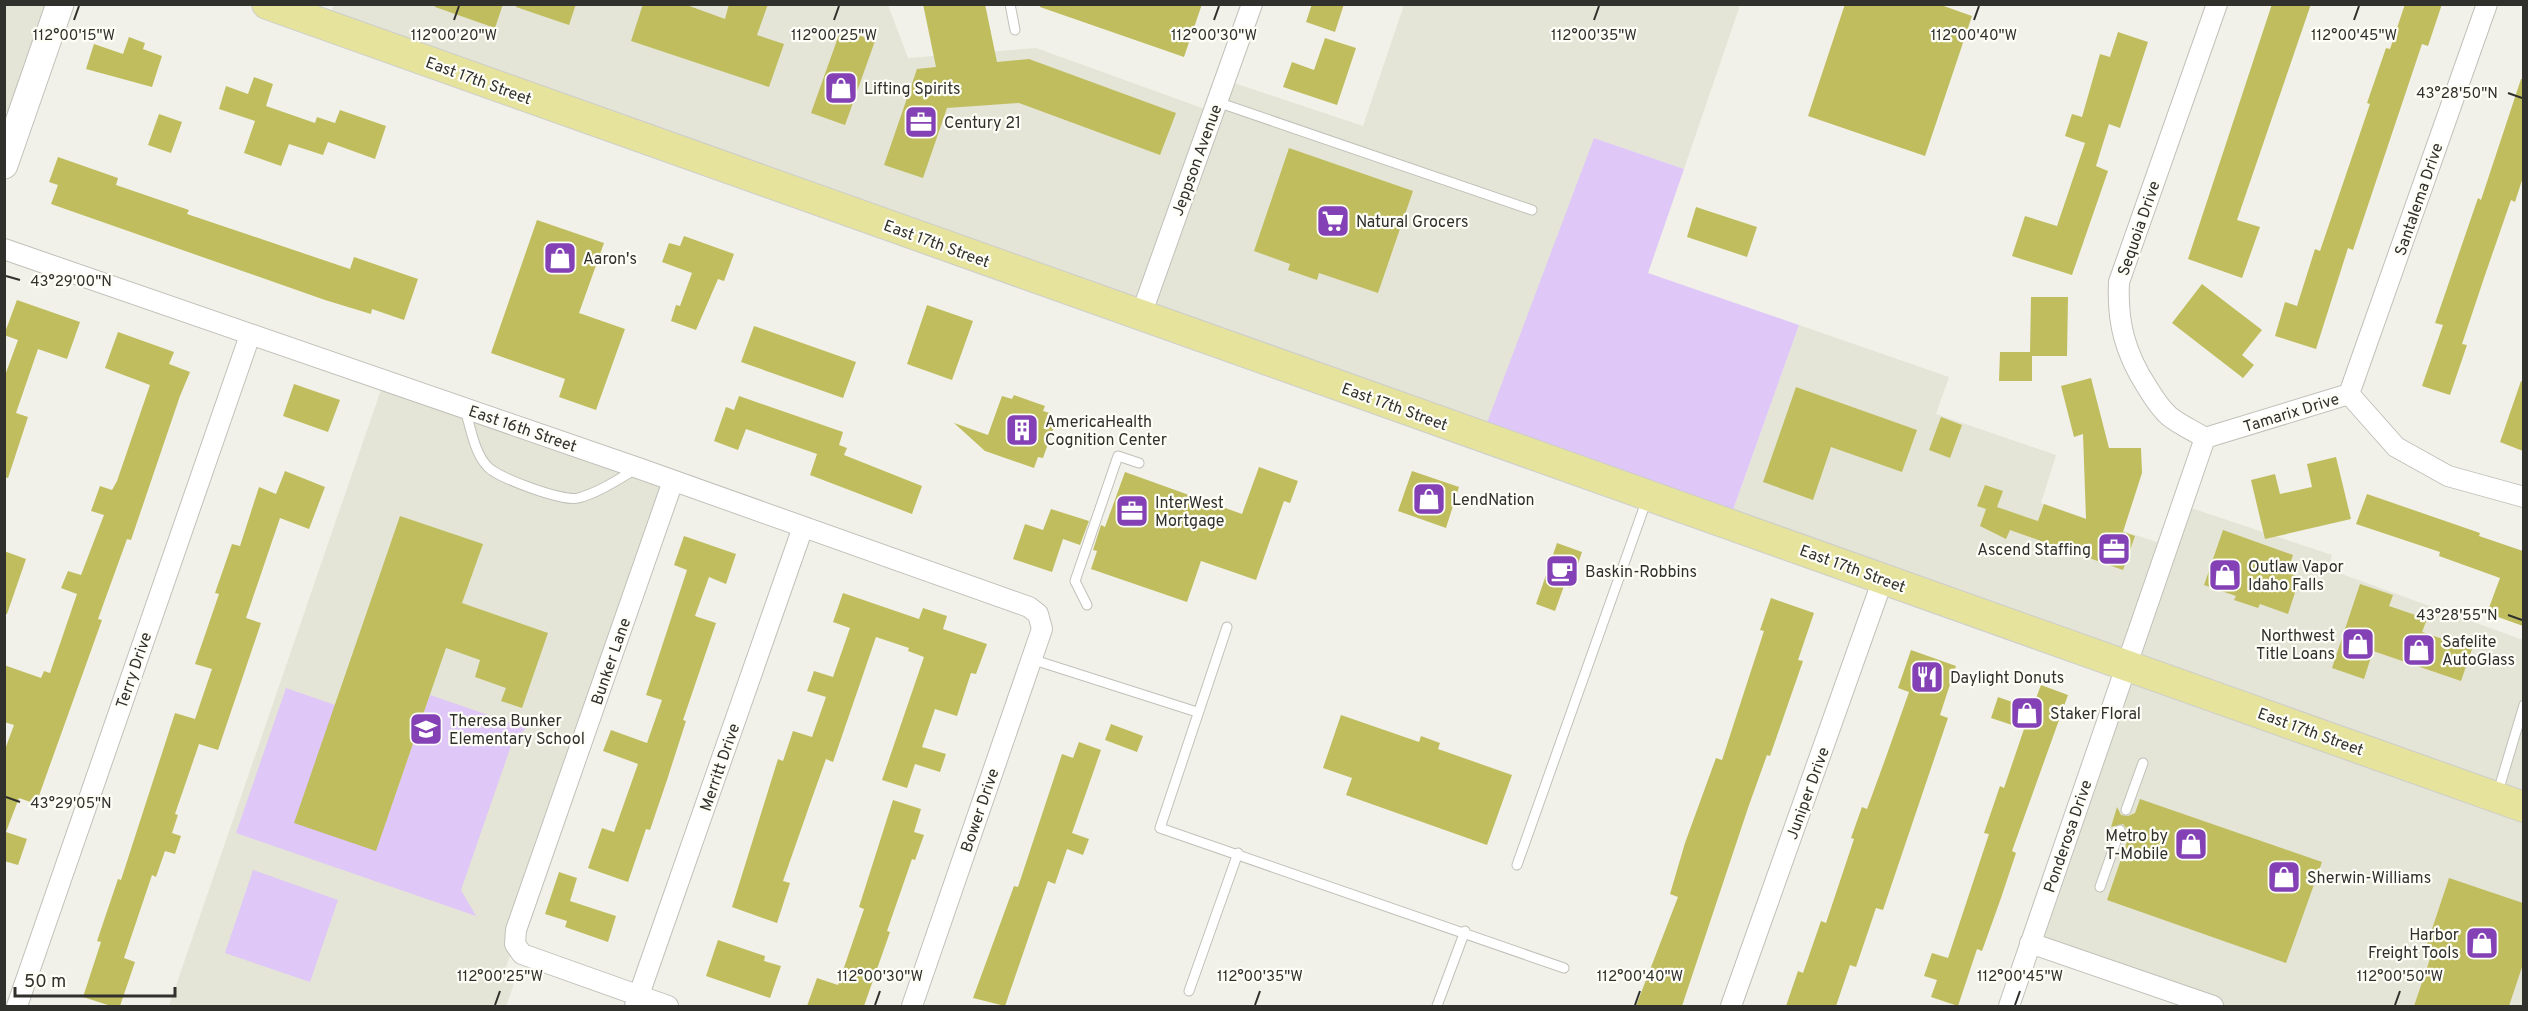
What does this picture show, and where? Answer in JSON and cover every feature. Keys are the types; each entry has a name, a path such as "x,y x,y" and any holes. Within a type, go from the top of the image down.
{"main road":[{"name":"East 17th Street","path":"267,4 2523,807"}],"street":[{"path":"4,165 60,4"},
{"name":"Jeppson Avenue","path":"1141,315 1252,4"},
{"name":"Sequoia Drive","path":"2205,438 2169,416 2156,402 2132,364 2121,334 2118,301 2123,271 2217,4"},
{"name":"Santalema Drive","path":"2349,394 2487,4"},
{"name":"East 16th Street","path":"4,249 638,468 1029,607 1038,614"},
{"name":"Terry Drive","path":"16,1006 250,335"},
{"name":"Tamarix Drive","path":"2205,438 2349,394 2396,447 2448,476 2523,497"},
{"path":"2127,666 2205,438"},
{"name":"Bunker Lane","path":"637,1001 522,954 515,944 516,930 673,481"},
{"name":"Merritt Drive","path":"637,1001 802,527"},
{"name":"Juniper Drive","path":"1731,1006 1883,579"},
{"name":"Bower Drive","path":"912,1006 1042,629 1038,614"},
{"name":"Ponderosa Drive","path":"2009,1006 2127,666"},
{"path":"2030,943 2213,1006"},
{"path":"637,1001 668,1006"}],"lane":[{"path":"1010,4 1015,30"},
{"path":"1217,102 1532,210"},
{"path":"464,408 478,451 487,467 501,476 564,498 576,499 600,490 638,468"},
{"path":"1087,605 1075,581 1118,456 1139,463"},
{"path":"1517,865 1647,496"},
{"path":"1227,627 1160,828 1465,931 1564,968"},
{"path":"1031,658 1197,712"},
{"path":"2496,797 2523,705"},
{"path":"2126,810 2143,763"},
{"path":"2100,887 2120,830"},
{"path":"1189,991 1238,853"},
{"path":"1437,1006 1465,931"}],"shaded area":[{"path":"334,4 888,5 908,58 1036,48 1213,112 1225,80 1363,126 1404,5 1740,5 1684,169 1594,138 1488,439 326,26"},
{"path":"5,5 60,5 21,117 5,111"},
{"path":"1594,138 1684,169 1648,273 1799,325 1728,524 1482,436"},
{"path":"1799,325 1949,377 1936,414 2056,455 2041,503 2168,546 2182,505 2332,555 2328,569 2523,640 2523,1006 2213,1006 2030,943 2127,666 1728,524"},
{"name":"Theresa Bunker Elementary School","path":"384,381 673,481 503,976 515,981 506,1006 169,1006"},
{"path":"286,688 335,705 376,850 430,695 526,728 512,743 461,890 476,916 236,833"},
{"path":"253,870 338,900 310,982 225,953"}],"building":[{"path":"436,4 503,4 495,28 435,7"},
{"path":"517,4 576,4 569,25 516,7"},
{"path":"643,4 684,4 725,19 729,4 768,4 757,35 784,44 769,87 631,41"},
{"path":"923,4 985,4 997,62 1029,59 1176,113 1160,155 1019,103 947,108 923,178 884,165 917,69 936,67"},
{"path":"1041,4 1202,4 1184,57 1040,7"},
{"path":"1312,4 1344,4 1335,32 1306,22"},
{"path":"1845,4 1938,4 1972,16 1925,156 1808,116"},
{"path":"2272,4 2311,4 2237,220 2260,227 2242,278 2188,259"},
{"path":"2405,4 2442,4 2428,46 2422,44 2353,250 2348,248 2316,349 2275,336 2285,302 2297,306 2315,249 2320,251 2370,104 2367,103 2386,48 2390,49"},
{"path":"841,29 875,41 845,125 811,113"},
{"path":"2118,32 2148,42 2120,128 2109,124 2096,166 2108,171 2072,275 2012,256 2025,216 2057,226 2085,143 2065,136 2072,114 2082,117 2100,54 2110,57"},
{"path":"129,37 145,43 143,49 162,56 152,87 86,69 94,44 123,54"},
{"path":"1325,38 1356,48 1337,105 1283,87 1292,62 1314,70"},
{"path":"254,77 273,84 266,106 315,123 317,117 335,123 340,110 386,126 375,159 328,142 323,155 289,144 281,166 244,153 255,121 219,109 226,86 248,94"},
{"path":"2521,79 2523,79 2523,177 2515,202 2511,200 2484,278 2462,344 2467,345 2450,395 2422,386 2443,325 2435,323 2478,198 2481,200"},
{"path":"159,114 182,122 171,153 148,145"},
{"name":"Natural Grocers","path":"1289,148 1413,191 1378,293 1319,273 1317,280 1288,270 1290,264 1254,251"},
{"path":"58,157 118,178 116,185 189,210 187,214 350,269 354,257 418,279 404,320 372,309 371,314 325,300 51,204 58,185 49,182"},
{"path":"1696,207 1757,227 1747,257 1687,237"},
{"path":"537,220 604,243 579,313 625,329 596,410 559,397 565,379 491,353"},
{"path":"684,236 734,254 724,281 718,279 696,330 671,321 676,305 680,306 692,273 662,262 669,243 680,246"},
{"path":"2202,284 2262,330 2242,355 2254,365 2243,378 2172,323"},
{"path":"2031,297 2068,297 2067,356 2032,356 2032,381 1999,381 2000,352 2030,352"},
{"path":"17,300 80,322 67,359 38,349 16,413 28,417 8,478 4,477 4,378 18,340 4,335"},
{"path":"927,305 973,321 952,380 907,364"},
{"path":"754,326 856,362 843,398 741,362"},
{"path":"118,332 174,352 169,364 190,372 131,540 127,539 98,619 102,620 36,804 19,798 6,832 27,839 18,865 4,861 4,752 14,725 4,722 4,665 41,678 44,671 50,673 77,594 61,588 68,571 81,575 104,515 91,511 100,486 112,490 117,481 150,385 105,368"},
{"path":"2091,378 2109,448 2141,448 2142,473 2123,532 2135,536 2123,570 2010,530 2006,539 1980,526 1986,509 1977,506 1985,485 2003,491 1997,507 2038,521 2044,504 2086,519 2083,434 2074,437 2061,386"},
{"path":"2521,381 2523,382 2523,451 2500,442"},
{"path":"294,384 340,400 328,432 283,416"},
{"path":"1796,387 1917,430 1902,472 1831,447 1813,500 1763,482"},
{"name":"AmericaHealth Cognition Center","path":"1014,395 1045,406 1043,411 1053,414 1049,426 1054,427 1043,458 1038,457 1034,468 985,451 954,423 988,435 1002,396 1012,399"},
{"path":"739,396 843,432 839,445 847,448 844,455 922,486 912,514 810,475 817,454 746,429 738,450 714,441 726,407 734,410"},
{"path":"1941,417 1962,425 1950,458 1929,450"},
{"path":"2336,457 2351,519 2265,539 2251,480 2275,474 2280,494 2312,487 2307,464"},
{"path":"1259,467 1298,481 1290,503 1284,501 1256,580 1201,561 1187,602 1091,569 1097,551 1093,550 1101,525 1105,527 1125,472 1242,514"},
{"path":"285,471 325,487 309,529 280,518 246,618 261,623 218,750 199,744 175,814 178,815 172,833 181,836 175,854 165,851 156,877 152,875 124,958 135,962 120,1006 111,1006 83,997 101,942 97,941 118,879 121,880 175,713 195,719 212,669 195,664 219,594 215,593 232,544 240,546 259,487 276,494"},
{"name":"LendNation","path":"1412,471 1459,487 1446,528 1398,511"},
{"path":"2367,494 2480,533 2479,536 2523,551 2523,626 2487,613 2500,578 2439,556 2440,552 2356,524"},
{"path":"1051,509 1089,521 1080,545 1063,539 1052,572 1013,559 1025,524 1043,530"},
{"path":"400,516 483,544 462,603 548,633 522,708 501,701 506,688 475,677 480,660 446,648 376,851 294,823"},
{"path":"2223,530 2293,555 2287,573 2300,577 2288,614 2260,604 2258,608 2234,600 2236,596 2204,585"},
{"path":"684,536 736,554 726,584 709,577 695,616 716,623 683,720 686,721 667,780 650,830 646,829 628,882 588,868 602,828 614,832 638,764 603,751 611,730 647,743 662,700 646,695 687,570 674,565"},
{"name":"Baskin-Robbins","path":"1557,543 1582,552 1570,588 1564,586 1555,611 1536,604"},
{"path":"4,551 26,559 7,614 4,614"},
{"path":"2360,584 2393,595 2389,606 2427,619 2422,632 2472,649 2461,681 2373,651 2364,679 2332,668"},
{"path":"843,593 919,619 923,608 947,616 943,629 987,644 976,674 971,673 957,716 935,709 922,747 946,754 940,772 915,764 907,788 882,780 924,657 908,651 909,648 876,637 833,762 826,759 783,881 790,883 777,923 732,907 778,759 783,761 793,731 812,737 826,697 807,691 814,671 833,677 850,628 833,622"},
{"path":"1771,598 1814,613 1798,660 1803,661 1770,756 1767,755 1748,808 1682,1006 1636,1006 1678,897 1670,894 1685,843 1716,758 1722,760 1764,631 1760,630"},
{"path":"1911,650 1956,666 1940,715 1948,718 1883,910 1876,908 1856,967 1850,965 1836,1006 1786,1006 1798,971 1803,973 1821,921 1826,923 1854,839 1851,838 1862,807 1867,809 1909,692 1898,688"},
{"path":"2041,685 2068,695 2012,851 2016,853 2001,898 1982,951 1977,949 1958,1006 1931,997 1937,980 1924,976 1932,953 1948,958 1989,834 1984,833 2000,786 2004,788 2024,729 1991,718 1998,697 2032,709"},
{"path":"1341,715 1419,742 1421,736 1440,743 1438,749 1512,775 1487,845 1346,795 1352,778 1323,768"},
{"path":"1111,724 1143,736 1137,752 1105,740"},
{"path":"1079,742 1101,750 1072,833 1089,839 1083,855 1067,849 1055,884 1048,881 1005,1006 973,998 1014,886 1018,887 1062,754 1073,758"},
{"path":"2140,799 2322,862 2286,963 2107,900 2130,833 2123,824 2111,827 2117,807 2121,815 2128,816 2135,813"},
{"path":"893,800 921,809 914,832 924,835 915,860 912,859 864,1006 807,1006 817,978 838,985 864,909 859,907"},
{"path":"559,872 577,878 570,901 616,916 608,942 565,927 567,921 545,914"},
{"path":"2449,878 2523,903 2523,964 2509,1006 2414,1006 2433,950 2426,947"},
{"path":"718,940 765,956 764,961 781,966 770,998 706,976"}],"place":[{"name":"Lifting Spirits","path":"841,88"},
{"name":"Century 21","path":"921,122"},
{"name":"Natural Grocers","path":"1333,221"},
{"name":"Aaron's","path":"560,258"},
{"name":"AmericaHealth Cognition Center","path":"1022,430"},
{"name":"LendNation","path":"1429,499"},
{"name":"InterWest Mortgage","path":"1132,511"},
{"name":"Ascend Staffing","path":"2114,549"},
{"name":"Baskin-Robbins","path":"1562,571"},
{"name":"Outlaw Vapor Idaho Falls","path":"2225,575"},
{"name":"Northwest Title Loans","path":"2358,644"},
{"name":"Safelite AutoGlass","path":"2419,650"},
{"name":"Daylight Donuts","path":"1927,677"},
{"name":"Staker Floral","path":"2027,713"},
{"name":"Theresa Bunker Elementary School","path":"426,729"},
{"name":"Metro by T-Mobile","path":"2191,844"},
{"name":"Sherwin-Williams","path":"2284,877"},
{"name":"Harbor Freight Tools","path":"2482,943"}]}
